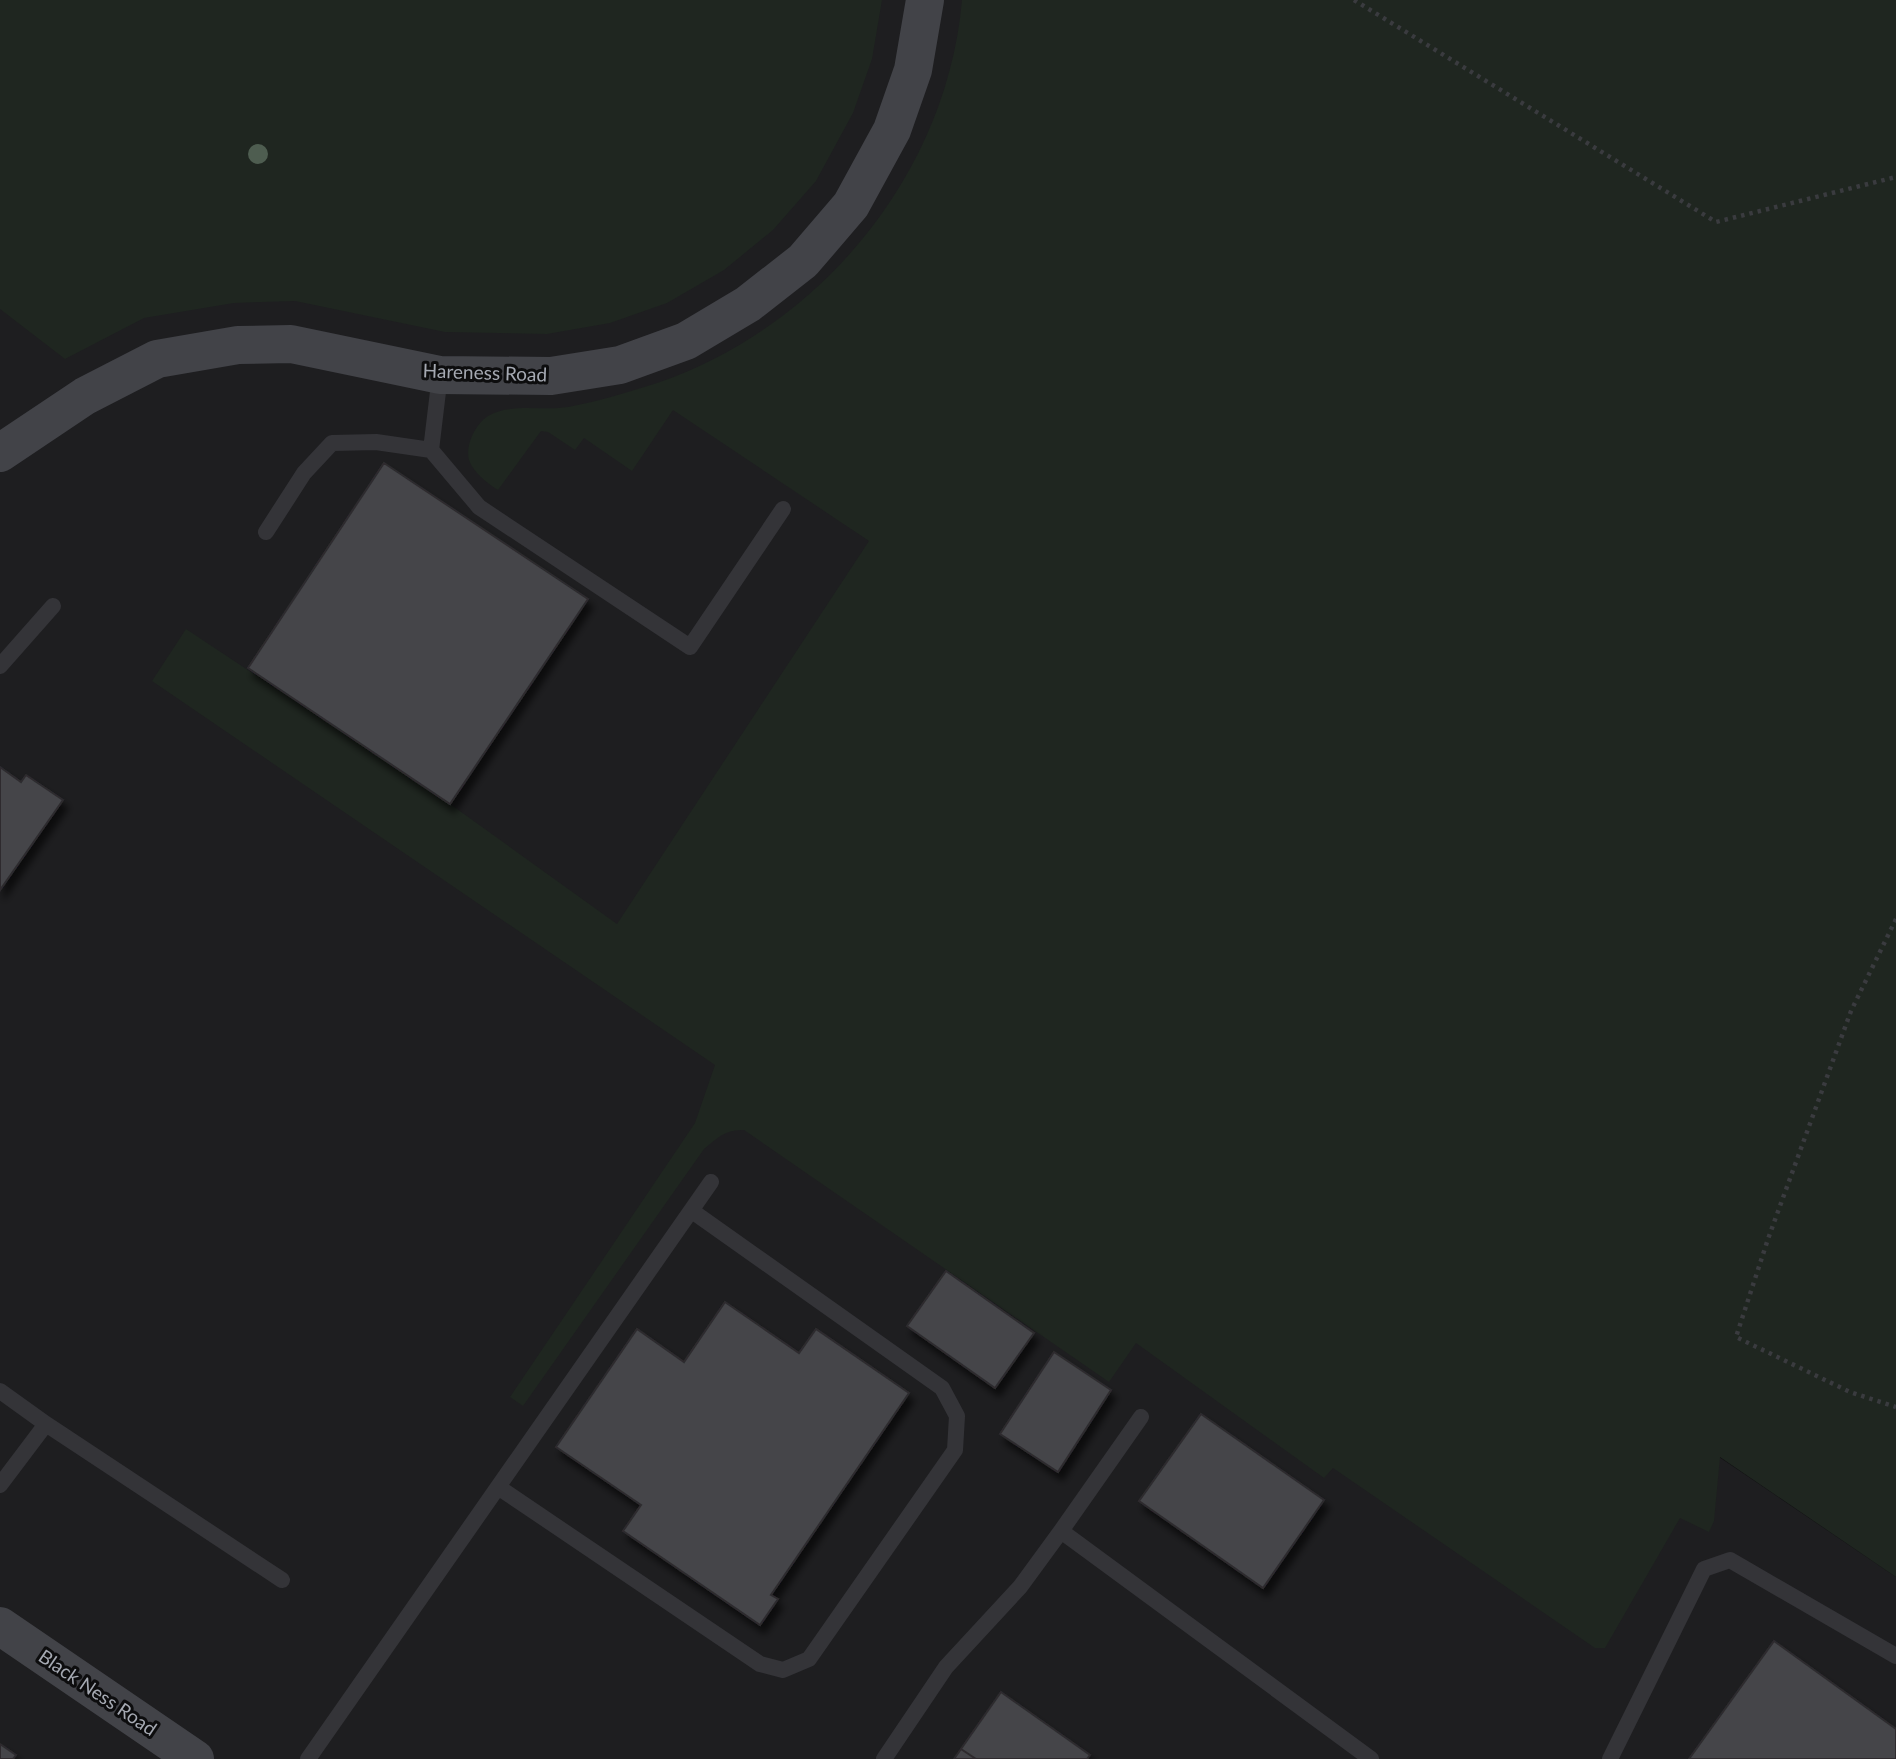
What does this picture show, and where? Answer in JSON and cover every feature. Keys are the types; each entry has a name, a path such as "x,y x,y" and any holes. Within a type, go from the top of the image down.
{"main road":[{"name":"Hareness Road","path":"0,453 85,396 157,359 170,356 238,345 291,344 440,375 551,376 620,365 686,341 748,304 803,261 851,205 896,118 913,70 925,0"},
{"name":"Black Ness Road","path":"0,1626 195,1759"}],"lane":[{"path":"431,450 440,375"},
{"path":"266,531 304,473 332,443 376,442 431,450 479,507 690,647 783,509"},
{"path":"0,666 53,606"},
{"path":"308,1759 711,1182"},
{"path":"498,1487 760,1664 783,1670 809,1659 848,1604 956,1450 957,1416 942,1388 692,1211"},
{"path":"0,1391 282,1580"},
{"path":"884,1759 946,1667 1020,1587 1141,1417"},
{"path":"0,1485 46,1424"},
{"path":"1061,1531 1371,1759"},
{"path":"1610,1759 1704,1569 1730,1560 1896,1656"}],"path":[{"path":"1354,0 1716,222 1896,177"},
{"path":"1896,919 1851,1011 1736,1337 1850,1392 1896,1407"}],"shaded area":[{"path":"0,0 1318,0 1719,1457 1896,1577 1896,1759 0,1759"},
{"path":"0,0 882,0 872,59 853,113 816,181 773,230 724,270 667,303 610,323 547,334 445,332 295,301 234,303 144,318 65,359 0,309"},
{"path":"962,0 1896,0 1896,1577 1720,1457 1714,1521 1709,1532 1680,1518 1605,1648 1595,1648 1333,1468 1324,1478 1136,1343 1109,1382 744,1130 727,1133 704,1149 523,1406 510,1397 695,1123 715,1065 152,681 186,629 450,804 617,924 869,541 673,410 632,471 584,438 575,450 548,432 541,431 498,490 481,477 471,464 468,454 470,441 480,423 499,411 558,408 591,402 660,382 719,356 773,323 823,282 866,234 903,182 931,125 951,64"}],"building":[{"path":"384,463 588,599 450,804 248,668"},
{"path":"0,767 21,782 26,775 63,800 0,890"},
{"path":"946,1271 1034,1333 995,1388 907,1326"},
{"path":"725,1302 799,1353 816,1329 909,1393 771,1595 778,1599 760,1625 623,1531 641,1505 556,1447 637,1329 684,1362"},
{"path":"1054,1352 1111,1390 1058,1472 1000,1434"},
{"path":"1201,1414 1324,1500 1263,1588 1139,1501"},
{"path":"1774,1641 1896,1729 1896,1759 1689,1759"},
{"path":"1001,1692 1090,1755 1087,1759 976,1759 961,1749"},
{"path":"0,1744 16,1755 13,1759 0,1759"},
{"path":"961,1749 976,1759 954,1759"}]}
